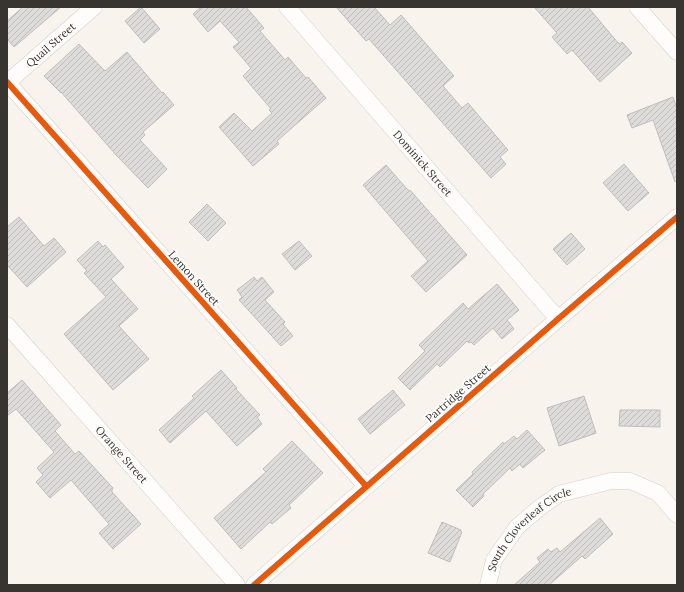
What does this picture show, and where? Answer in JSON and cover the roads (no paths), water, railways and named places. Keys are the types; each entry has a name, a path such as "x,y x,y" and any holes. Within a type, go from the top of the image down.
{"street":[{"name":"Quail Street","path":"7,83 94,7"},
{"name":"Dominick Street","path":"287,7 558,318"},
{"path":"637,7 677,52"},
{"name":"Lemon Street","path":"7,83 366,486"},
{"name":"Partridge Street","path":"254,585 558,318 677,217"},
{"name":"Orange Street","path":"7,325 237,585"},
{"name":"South Cloverleaf Circle","path":"488,585 494,560 517,527 559,494 611,481 630,481 658,493 677,515"}]}
